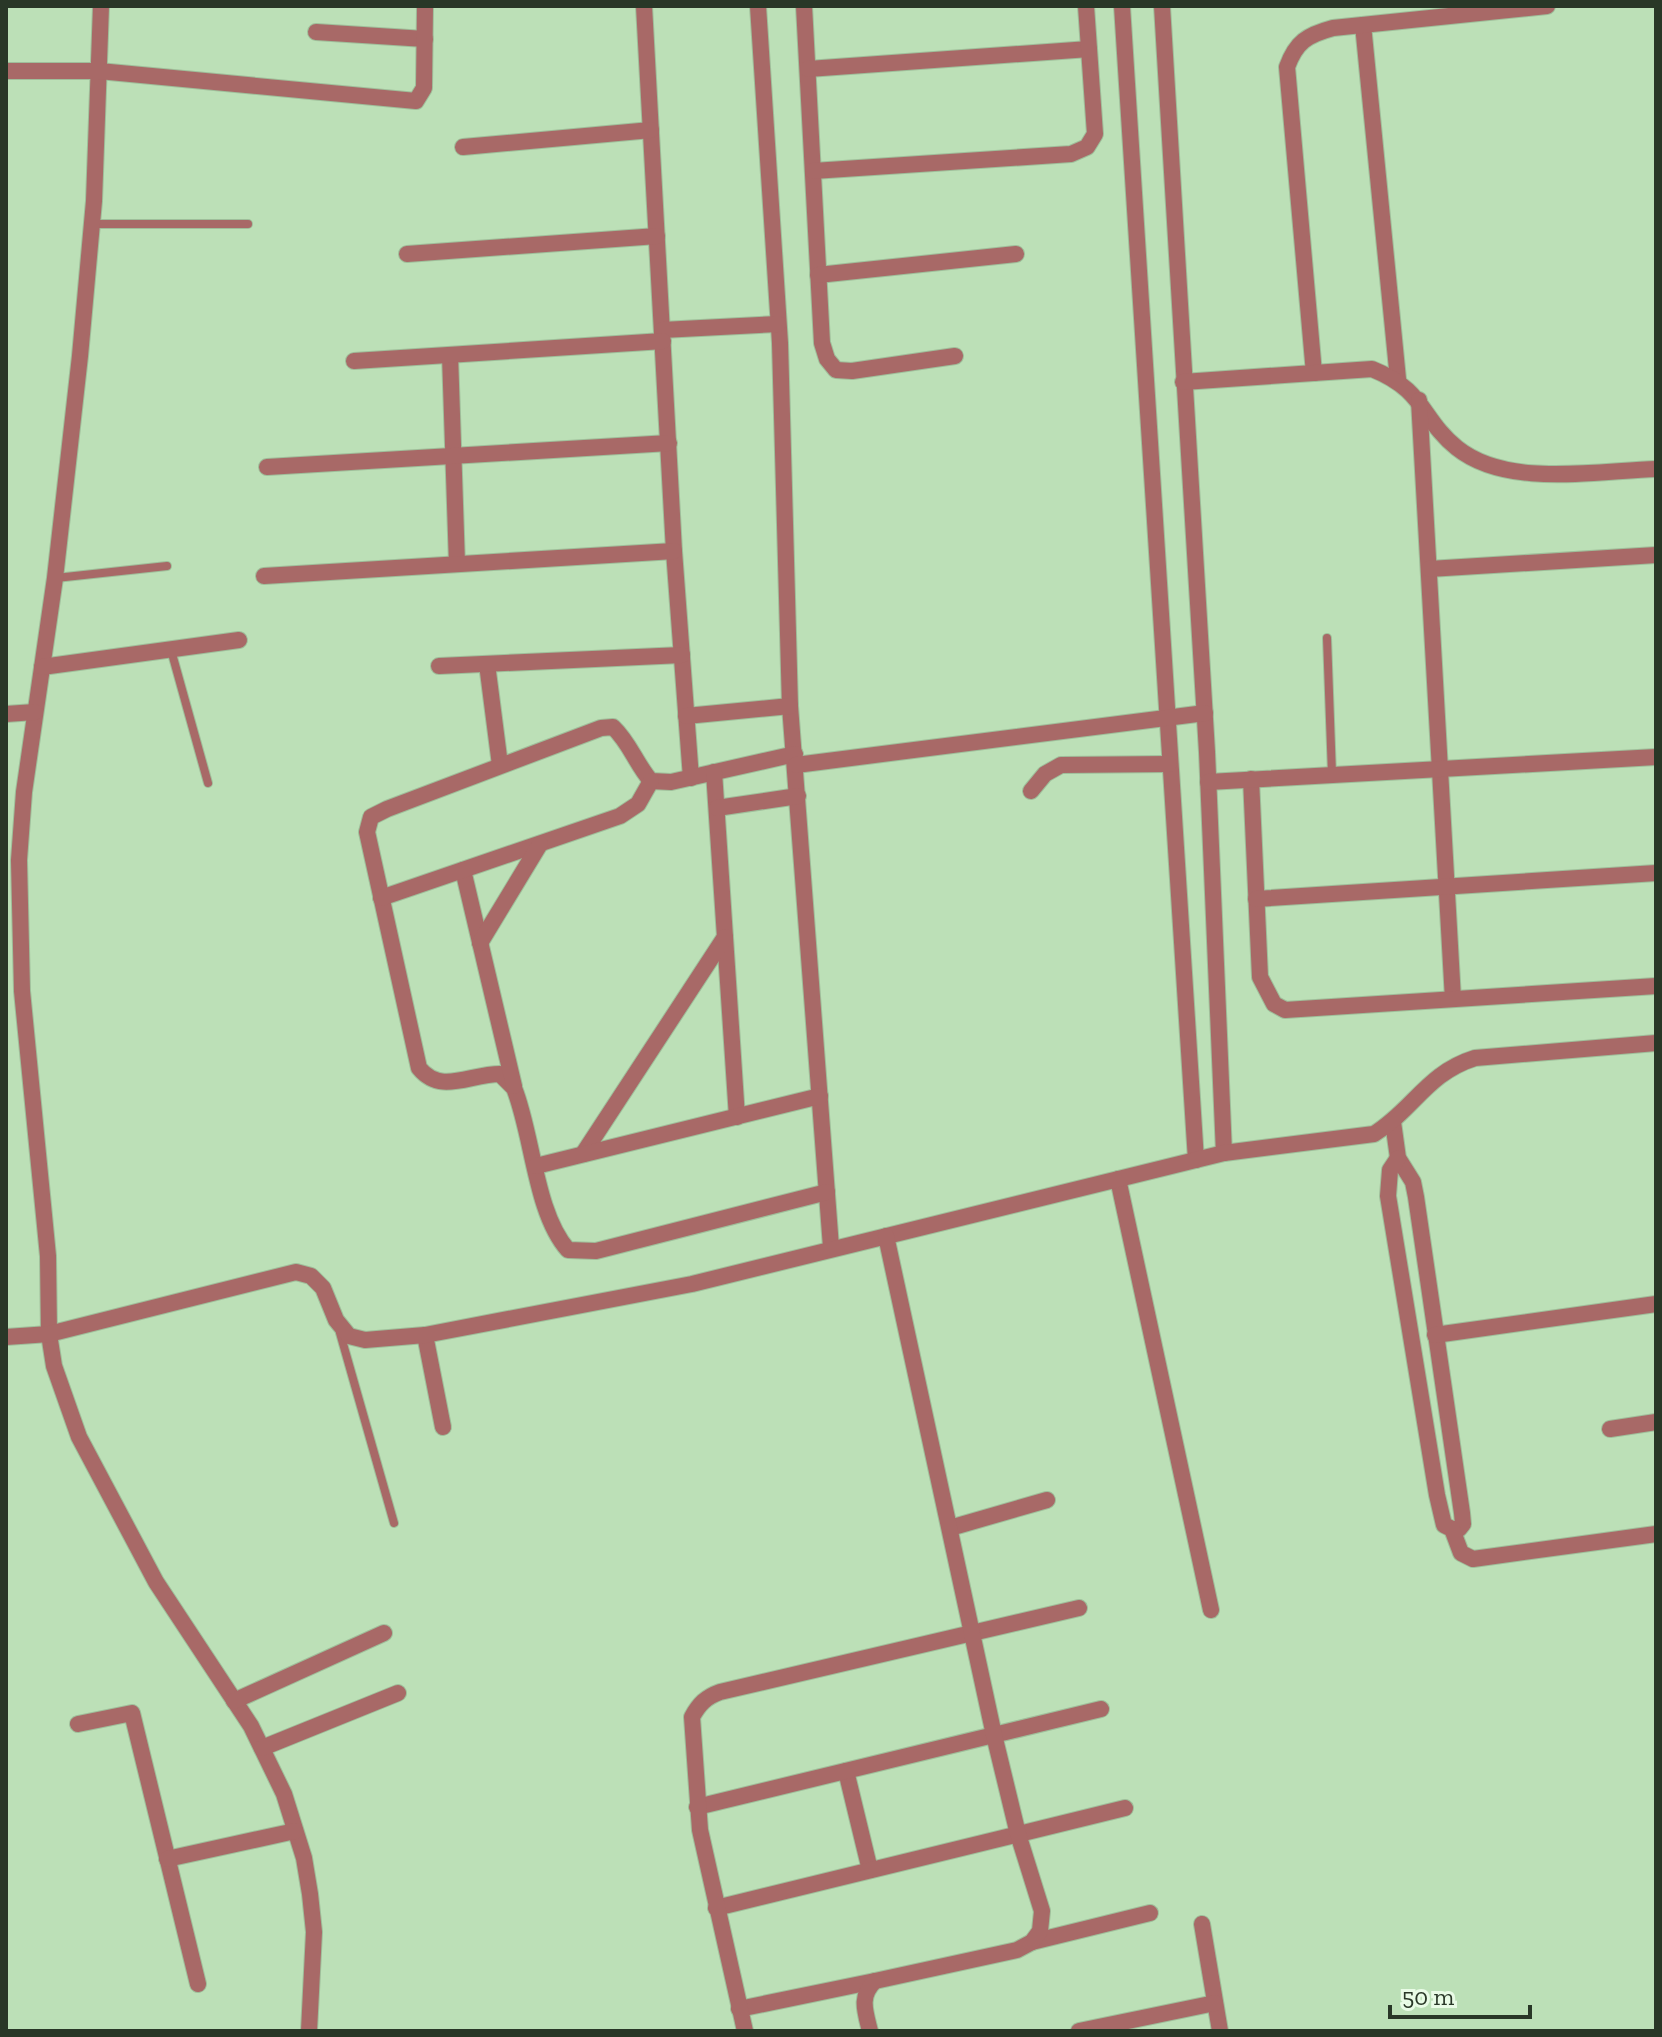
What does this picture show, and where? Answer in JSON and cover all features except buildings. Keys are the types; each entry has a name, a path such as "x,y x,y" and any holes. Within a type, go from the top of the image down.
{"street":[{"path":"101,6 92,224 55,578 13,861 22,991 48,1256 49,1334 54,1366 79,1437 163,1595 234,1701 262,1748 284,1794 304,1858 314,1932 309,2031"},
{"path":"6,71 99,71 416,101 424,88 425,6"},
{"path":"644,6 674,551 691,778"},
{"path":"758,6 778,324 790,706 831,1247"},
{"path":"804,6 822,343 827,359 836,370 852,371 955,356"},
{"path":"813,171 1071,154 1087,147 1095,134 1086,6"},
{"path":"1122,6 1196,1160"},
{"path":"1162,6 1205,713 1224,1153"},
{"path":"1314,373 1287,67 1294,48 1309,34 1363,25 1547,6"},
{"path":"1363,25 1398,379"},
{"path":"316,32 425,39"},
{"path":"808,69 1089,49"},
{"path":"463,147 651,130"},
{"path":"407,254 657,236"},
{"path":"818,275 1016,254"},
{"path":"354,361 778,324"},
{"path":"450,355 457,564"},
{"path":"1183,382 1372,369 1398,379 1455,446 1481,462 1512,473 1656,469"},
{"path":"1419,400 1453,999"},
{"path":"267,467 669,443"},
{"path":"264,576 674,551"},
{"path":"1429,569 1656,555"},
{"path":"42,667 239,640"},
{"path":"439,666 682,655"},
{"path":"487,664 500,765"},
{"path":"686,716 790,706"},
{"path":"6,714 35,712"},
{"path":"514,1088 500,1074 439,1084 429,1081 419,1068 367,832 371,817 601,728 613,727 625,738 641,770 651,781 671,782 796,759 1205,713"},
{"path":"1208,782 1656,757"},
{"path":"1031,791 1045,774 1061,765 1169,764"},
{"path":"714,772 737,1117"},
{"path":"1251,779 1260,977 1274,1004 1285,1010 1656,986"},
{"path":"381,898 629,811 638,804 651,781"},
{"path":"717,808 798,796"},
{"path":"480,943 540,844"},
{"path":"463,870 514,1088 557,1238 568,1250 582,1253 827,1192"},
{"path":"1256,899 1656,873"},
{"path":"583,1154 725,937"},
{"path":"6,1337 49,1334 296,1272 311,1276 323,1288 336,1320 349,1336 365,1340 425,1335 692,1284 831,1247 1224,1153 1356,1139 1374,1134 1393,1122 1451,1066 1475,1058 1655,1047"},
{"path":"536,1166 820,1096"},
{"path":"1393,1122 1398,1158 1413,1182 1416,1197 1463,1524 1459,1529 1444,1525 1437,1495 1388,1196 1390,1170 1398,1158"},
{"path":"1118,1179 1211,1610"},
{"path":"886,1236 994,1735 1018,1834 1042,1911 1040,1931 1032,1942"},
{"path":"1435,1335 1656,1304"},
{"path":"425,1335 443,1427"},
{"path":"1610,1429 1656,1422"},
{"path":"950,1528 1047,1500"},
{"path":"1452,1529 1461,1553 1473,1559 1656,1534"},
{"path":"745,2031 716,1908 697,1807 692,1717 706,1697 972,1631 1079,1608"},
{"path":"234,1701 384,1633"},
{"path":"262,1748 398,1693"},
{"path":"697,1807 1101,1709"},
{"path":"78,1724 132,1713 198,1984"},
{"path":"846,1771 870,1870"},
{"path":"716,1908 1125,1808"},
{"path":"167,1859 295,1831"},
{"path":"739,2009 1017,1950 1032,1942 1150,1913"},
{"path":"1202,1924 1220,2031"},
{"path":"870,2031 863,2006 866,1990 875,1981"},
{"path":"1079,2031 1215,2003"}],"lane":[{"path":"92,224 248,224"},
{"path":"55,578 167,566"},
{"path":"1327,638 1332,775"},
{"path":"171,650 208,783"},
{"path":"336,1320 394,1523"}]}
